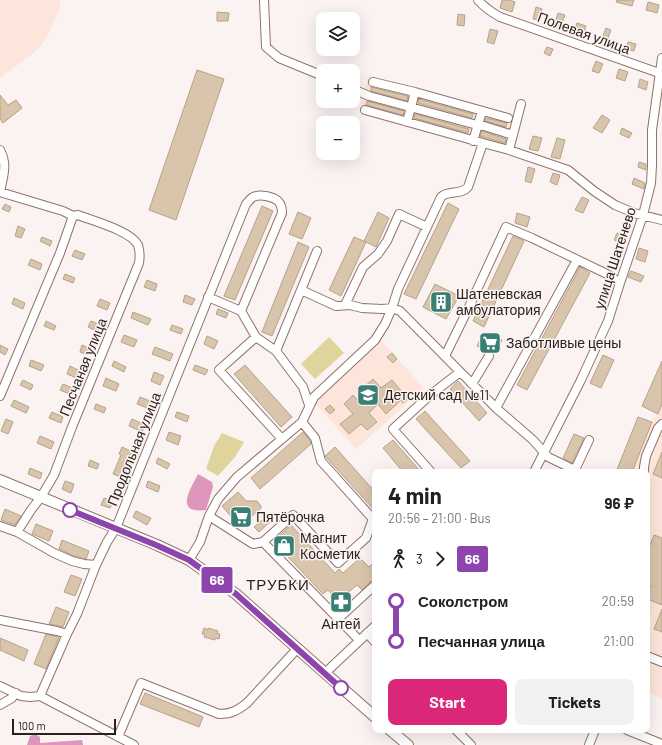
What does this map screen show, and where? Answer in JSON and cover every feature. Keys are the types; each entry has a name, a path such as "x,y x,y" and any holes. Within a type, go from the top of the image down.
{"main road":[{"path":"0,480 189,560 236,594 372,714"},
{"path":"393,733 403,744"}],"street":[{"path":"264,0 266,47 279,58 316,73"},
{"name":"Полевая улица","path":"478,0 484,7 500,17 661,74"},
{"name":"улица Шатенево","path":"536,469 581,380 608,321 643,215 651,183 652,130 661,74 662,58"},
{"path":"373,82 508,118"},
{"path":"360,92 369,96 513,135"},
{"path":"407,122 415,92"},
{"path":"509,150 521,104"},
{"path":"365,110 509,150 568,170 594,192 615,204 634,213 662,220"},
{"path":"473,141 482,111"},
{"path":"189,560 200,542 218,499 237,477 302,422 314,397 375,340 385,324 398,289 441,197 448,192 461,192 468,187 483,143"},
{"path":"0,150 4,157 5,165 0,192 63,211 73,216 60,253 0,396"},
{"name":"Продольная улица","path":"40,696 77,614 96,564 116,528 246,204 253,197 264,196 278,201 281,205 282,213 241,311"},
{"path":"345,305 364,267 378,254 388,241 399,214 427,227"},
{"name":"Песчаная улица","path":"17,532 31,510 41,498 54,475 139,263 140,252 137,244 130,236 78,215 73,216"},
{"path":"444,356 469,307 506,226 607,274 620,283"},
{"path":"276,351 316,251"},
{"path":"496,408 577,260"},
{"path":"301,290 336,306 350,305 362,308 392,308 400,311 496,408 533,440 548,457 571,469"},
{"path":"208,297 241,311 256,337 276,351 303,387 309,405"},
{"path":"256,337 219,370 282,439"},
{"path":"472,384 489,356"},
{"path":"428,469 393,429 429,396 460,372"},
{"path":"302,422 315,438 322,461 372,516"},
{"path":"644,469 646,456 658,428 662,424"},
{"path":"576,469 589,440"},
{"path":"210,516 253,544 263,542 293,515 338,564 366,538 372,523"},
{"path":"0,526 17,532 54,553 72,561 84,564 96,564"},
{"path":"263,542 359,640"},
{"path":"338,619 372,588"},
{"path":"0,620 67,634"},
{"path":"325,673 372,629"},
{"path":"367,633 372,639"},
{"path":"118,737 141,683 219,714 226,714 241,708 247,703 297,649"},
{"path":"650,657 662,662"},
{"path":"0,686 26,696 40,696 134,745"},
{"path":"0,705 12,698 16,693"},
{"path":"459,733 471,745"},
{"path":"589,745 594,733"},
{"path":"634,733 662,744"}],"shaded area":[{"path":"0,0 60,0 60,7 47,38 35,52 0,78"},
{"path":"368,77 515,117 506,151 359,111"},
{"path":"329,337 344,353 315,379 301,364"},
{"name":"Детский сад №11","path":"381,340 424,388 356,449 313,401"},
{"path":"662,404 662,699 650,693 650,469 633,469 654,417 656,418"},
{"path":"222,433 244,442 235,457 218,476 206,469 214,446"},
{"path":"198,474 212,482 213,487 206,510 196,510 187,505 191,487"},
{"path":"35,734 40,737 40,743 82,740 83,745 27,745 30,736"}],"building":[{"path":"502,0 510,0 515,2 512,12 500,8"},
{"path":"617,0 634,0 632,6 616,2"},
{"path":"648,2 659,5 657,13 646,10"},
{"path":"536,7 542,9 539,20 533,19"},
{"path":"217,12 229,13 228,21 217,21"},
{"path":"558,13 565,15 560,28 554,26"},
{"path":"458,14 465,15 464,26 457,25"},
{"path":"577,23 586,26 583,35 574,32"},
{"path":"606,28 611,30 606,43 601,41"},
{"path":"490,29 498,31 494,44 487,42"},
{"path":"628,42 636,44 634,51 626,49"},
{"path":"547,47 553,49 550,56 544,53"},
{"path":"596,61 603,64 599,73 592,71"},
{"path":"619,69 628,72 625,81 616,78"},
{"path":"197,70 224,79 176,220 149,210"},
{"path":"640,79 648,82 646,90 638,87"},
{"path":"371,87 408,96 407,101 371,91"},
{"path":"0,95 8,105 16,100 22,108 3,123 0,119"},
{"path":"419,99 473,114 472,118 418,103"},
{"path":"367,101 404,111 403,115 366,105"},
{"path":"415,114 469,129 468,133 414,118"},
{"path":"602,115 610,120 602,133 593,128"},
{"path":"486,118 507,123 506,127 485,121"},
{"path":"622,128 632,133 629,138 620,134"},
{"path":"482,131 506,139 505,143 480,136"},
{"path":"533,136 542,138 538,151 529,149"},
{"path":"557,138 565,140 560,159 551,157"},
{"path":"639,162 646,164 646,170 638,167"},
{"path":"528,167 535,169 531,183 525,181"},
{"path":"553,173 560,175 557,185 550,182"},
{"path":"634,178 645,183 644,189 632,184"},
{"path":"582,197 589,200 583,213 575,210"},
{"path":"448,203 459,209 416,299 404,294"},
{"path":"5,204 11,207 9,212 2,209"},
{"path":"262,206 273,211 235,300 224,296"},
{"path":"298,212 311,218 302,239 289,234"},
{"path":"378,212 389,218 376,247 364,241"},
{"path":"517,213 530,217 527,227 515,223"},
{"path":"18,226 25,229 21,238 15,236"},
{"path":"617,233 627,237 625,244 614,240"},
{"path":"513,236 524,241 484,327 473,321"},
{"path":"42,237 52,241 50,246 40,241"},
{"path":"354,237 366,242 341,296 329,290"},
{"path":"298,242 309,247 272,336 262,332"},
{"path":"639,248 648,251 645,262 636,259"},
{"path":"75,250 85,254 82,260 72,256"},
{"path":"31,259 42,264 40,270 28,265"},
{"path":"580,267 590,273 527,390 517,385"},
{"path":"631,271 644,276 641,282 628,277"},
{"path":"65,274 75,278 73,283 63,279"},
{"path":"147,280 157,284 155,291 144,287"},
{"name":"Шатеневская амбулатория","path":"435,284 459,296 446,319 423,307"},
{"path":"185,295 195,299 192,305 183,302"},
{"path":"14,298 25,303 23,309 12,304"},
{"path":"100,299 110,303 107,310 97,306"},
{"path":"218,309 228,313 226,318 216,314"},
{"path":"133,312 151,319 148,325 131,318"},
{"path":"46,321 56,326 54,330 44,326"},
{"path":"91,321 101,325 98,332 88,327"},
{"path":"172,325 183,329 181,334 170,330"},
{"name":"Заботливые цены","path":"484,332 502,340 495,354 492,351 488,351 477,346"},
{"path":"124,335 137,340 134,347 121,342"},
{"path":"207,336 218,341 214,349 204,344"},
{"path":"0,345 8,349 5,355 0,352"},
{"path":"82,345 91,349 88,355 80,352"},
{"path":"155,347 173,354 170,361 152,354"},
{"path":"392,353 397,359 393,363 387,357"},
{"path":"603,355 614,360 601,388 590,383"},
{"path":"31,360 44,365 41,371 29,366"},
{"path":"114,361 126,367 124,372 112,366"},
{"path":"662,361 662,404 658,414 642,406"},
{"path":"195,365 208,370 205,375 193,370"},
{"path":"245,365 292,417 281,427 234,374"},
{"path":"70,366 82,372 79,379 67,374"},
{"path":"154,372 164,376 160,385 151,381"},
{"path":"106,378 119,384 116,391 103,386"},
{"path":"373,379 381,388 392,380 404,394 405,392 410,397 403,403 401,400 386,414 378,404 369,413 377,422 367,430 361,424 349,434 340,424 353,414 344,404 353,395 362,405 371,397 363,388"},
{"path":"23,380 33,385 31,390 20,385"},
{"path":"458,381 487,413 479,421 450,389"},
{"path":"63,384 75,389 72,395 60,390"},
{"path":"140,397 155,403 152,410 137,404"},
{"path":"14,400 29,407 26,413 11,406"},
{"path":"96,404 106,408 104,413 94,409"},
{"path":"330,405 335,410 330,414 325,409"},
{"path":"425,411 470,461 461,468 416,419"},
{"path":"52,412 63,417 61,423 49,418"},
{"path":"177,412 189,416 187,422 175,417"},
{"path":"638,417 652,422 633,469 617,469"},
{"path":"6,419 13,422 8,434 1,431"},
{"path":"132,419 145,425 142,432 129,426"},
{"path":"169,432 181,436 178,445 166,440"},
{"path":"303,432 311,444 260,489 251,478"},
{"path":"574,434 584,438 572,463 563,458"},
{"path":"40,436 54,442 51,449 37,443"},
{"path":"393,440 418,469 400,469 383,448"},
{"path":"122,447 133,452 123,478 113,474 121,455 119,454"},
{"path":"335,447 372,489 372,508 325,456"},
{"path":"662,452 662,478 653,474"},
{"path":"158,458 170,464 167,469 156,463"},
{"path":"90,460 99,464 97,469 88,466"},
{"path":"30,468 42,473 40,479 28,474"},
{"path":"65,481 74,484 71,493 62,489"},
{"path":"148,481 160,486 158,492 146,487"},
{"name":"Пятёрочка","path":"238,492 246,501 257,501 261,506 261,508 240,527 222,506"},
{"path":"104,498 113,502 110,508 101,505"},
{"path":"5,509 21,516 15,525 1,520"},
{"path":"136,511 151,518 147,525 133,517"},
{"path":"267,516 272,520 259,532 254,527"},
{"path":"36,524 53,531 49,541 32,534"},
{"path":"291,525 335,573 339,569 343,573 360,558 369,567 372,564 372,581 362,590 357,585 344,596 347,599 341,604 328,590 323,594 273,541"},
{"path":"654,535 662,538 662,605 650,600 650,545"},
{"path":"62,540 89,551 86,559 74,556 59,549"},
{"path":"71,575 82,579 75,596 64,592"},
{"path":"56,607 69,612 63,627 49,624"},
{"path":"662,609 662,632 654,629"},
{"path":"204,628 218,631 217,633 220,634 219,639 215,638 215,640 204,637 205,634 202,634"},
{"path":"46,634 59,637 46,669 34,664"},
{"path":"0,638 28,650 24,661 0,650"},
{"path":"145,693 203,717 199,727 140,704"}],"bus line":[{"name":"66","path":"70,510 116,528 189,560 236,594 341,688"}],"place":[{"name":"Шатеневская амбулатория","path":"441,302"},
{"name":"Заботливые цены","path":"490,343"},
{"name":"Детский сад №11","path":"368,395"},
{"name":"Пятёрочка","path":"241,517"},
{"name":"Магнит Косметик","path":"284,546"},
{"name":"Антей","path":"341,602"}],"district":[{"name":"ТРУБКИ","path":"278,585"}]}
